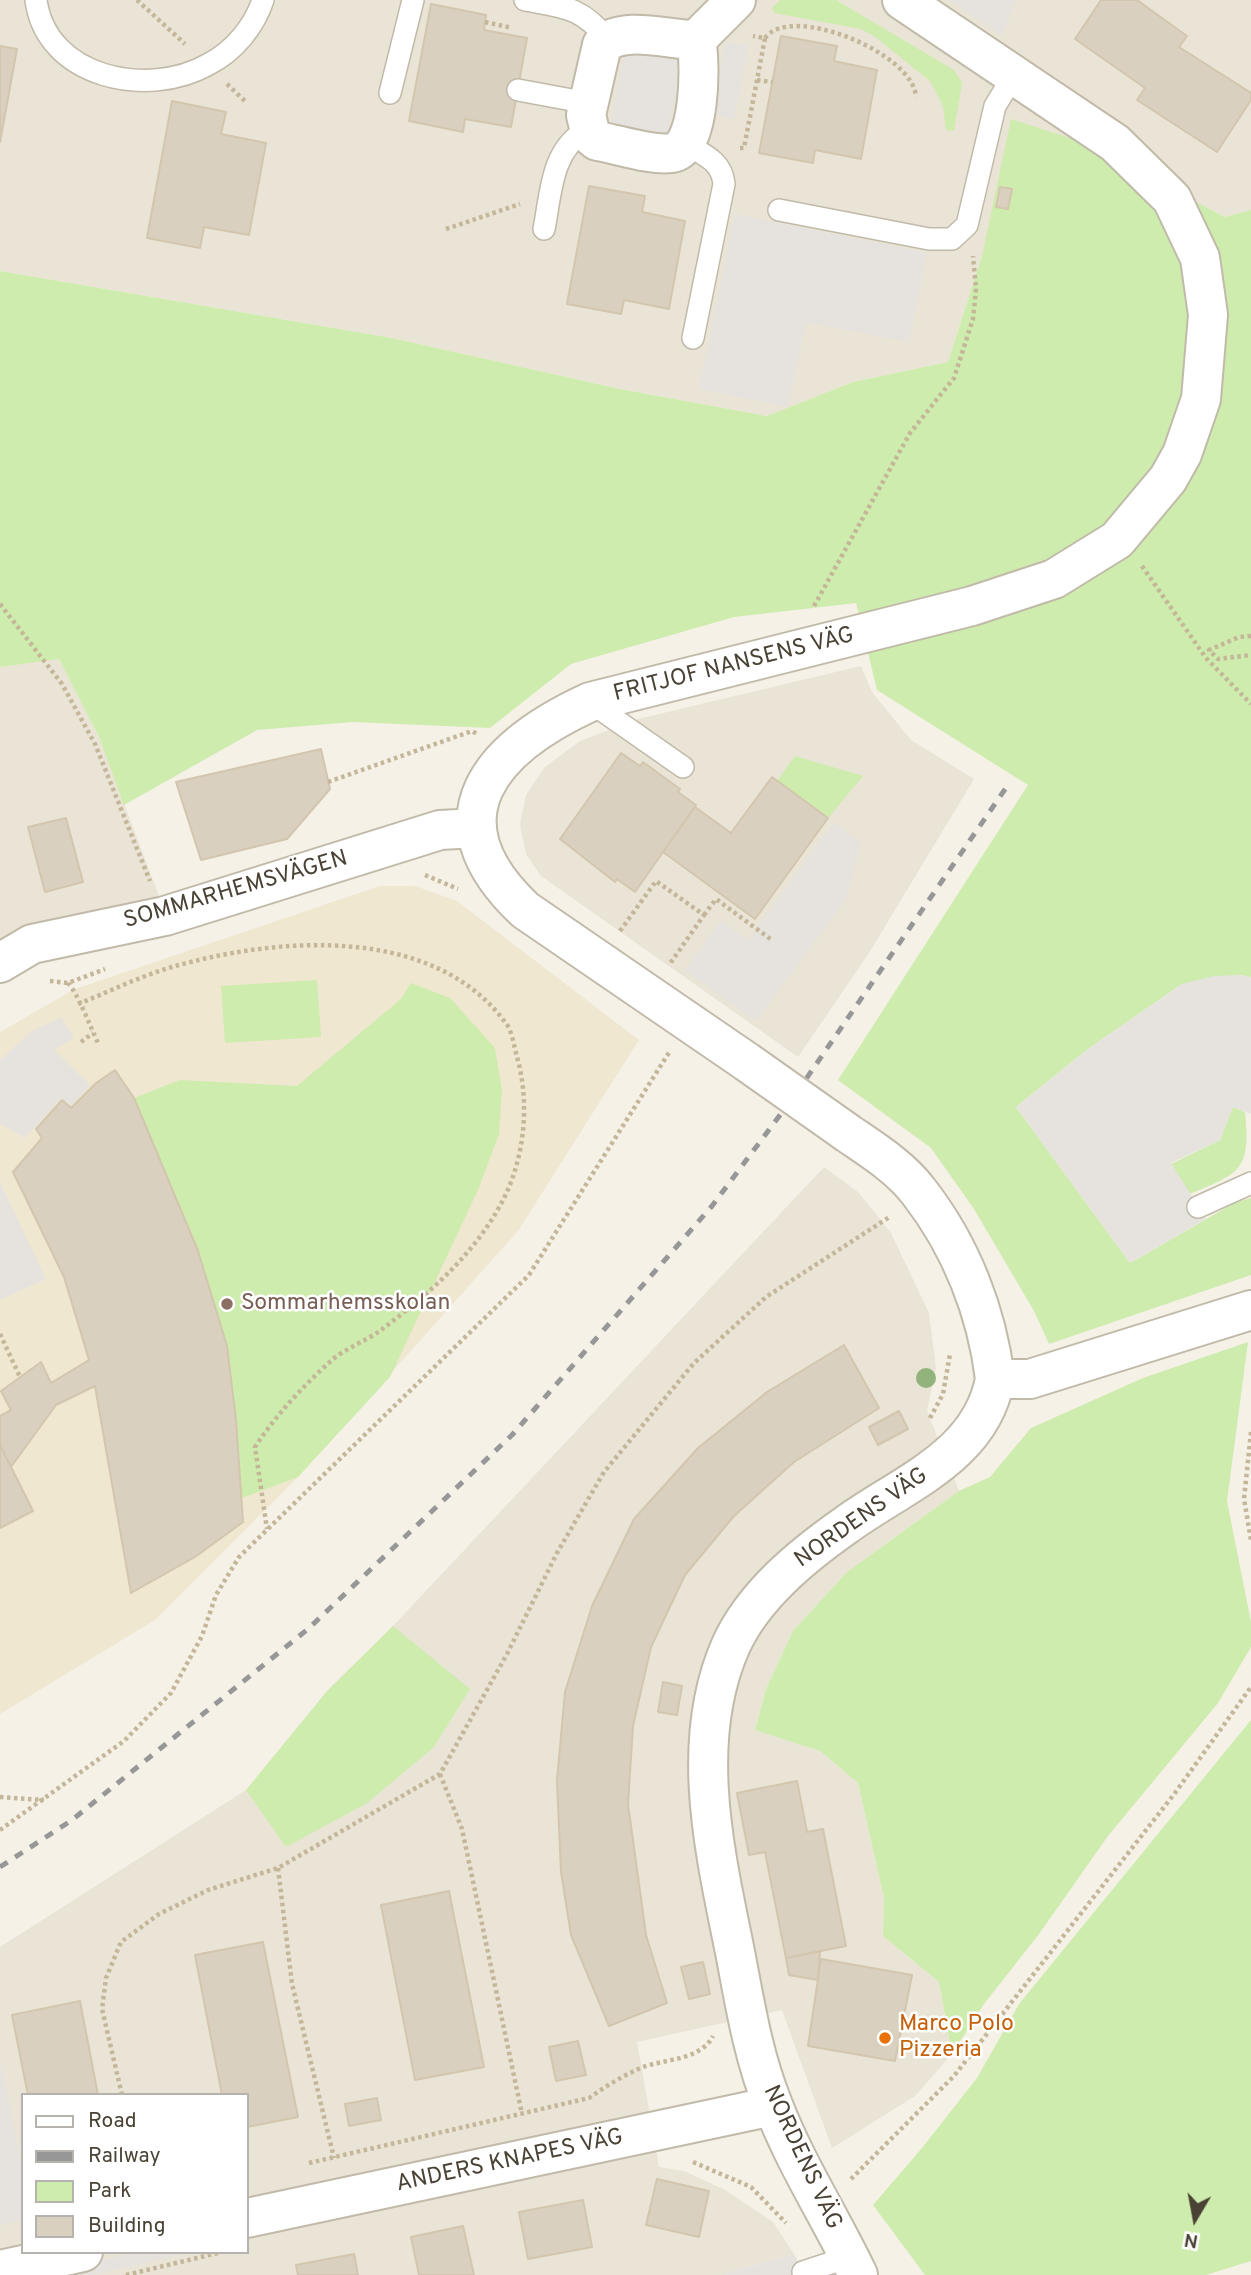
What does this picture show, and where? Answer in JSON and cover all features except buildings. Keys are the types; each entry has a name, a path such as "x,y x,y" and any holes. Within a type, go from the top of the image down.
{"street":[{"path":"702,34 625,35 608,40 596,59 588,117 597,141 668,154 675,153 687,141 701,69 702,34 736,0"},
{"name":"FRITJOF NANSENS VÄG","path":"902,0 1125,153 1172,200 1200,258 1208,315 1201,399 1182,454 1168,479 1118,540 1054,579 972,606 590,702 548,721 498,765 480,795 476,828 485,859 495,877 525,910 887,1160 919,1191 952,1244 978,1301 990,1342 995,1378"},
{"name":"SOMMARHEMSVÄGEN","path":"0,963 32,944 165,916 440,830 476,828"},
{"path":"995,1378 1030,1379 1251,1310"},
{"name":"NORDENS VÄG","path":"853,2266 818,2204 773,2106 752,2042 712,1835 708,1795 712,1715 720,1675 743,1625 771,1587 847,1524 934,1469 959,1448 981,1421 991,1401 995,1378"},
{"name":"ANDERS KNAPES VÄG","path":"248,2218 773,2106"},
{"path":"0,2270 74,2254"}],"lane":[{"path":"36,0 50,39 69,59 94,71 132,79 170,77 208,65 228,51 247,31 263,0"},
{"path":"390,93 413,0"},
{"path":"525,0 578,11 592,19 608,40"},
{"path":"779,210 929,239 952,239 961,234 967,225 995,106 1014,75"},
{"path":"517,90 588,117 559,160 544,229"},
{"path":"687,141 715,161 723,171 724,184 693,338"},
{"path":"590,702 683,767"},
{"path":"1198,1207 1251,1183"},
{"path":"808,2270 853,2266"}],"path":[{"path":"687,141 744,148 765,38 774,29 788,25 862,40 910,78 916,97"},
{"path":"702,34 765,38"},
{"path":"757,80 772,82"},
{"path":"446,229 522,203"},
{"path":"812,609 911,433 954,378 966,349 976,289 974,258 961,234"},
{"path":"1118,540 1145,569 1206,658 1251,704"},
{"path":"0,604 62,684 95,744 165,916"},
{"path":"1251,636 1239,637 1209,650 1218,659 1251,655"},
{"path":"328,782 472,731 483,737"},
{"path":"422,873 451,884 462,892"},
{"path":"616,937 656,881 704,915"},
{"path":"664,971 716,899 773,941"},
{"path":"79,1004 170,967 256,948 331,945 413,956 463,979 507,1023 524,1082 523,1138 504,1199 470,1253 381,1330 334,1359 273,1419 255,1447 267,1529"},
{"path":"97,1043 75,989 68,982 107,969"},
{"path":"80,1042 93,1033"},
{"path":"0,1830 46,1800 124,1741 171,1693 202,1636 216,1595 239,1557 529,1275 676,1042"},
{"path":"121,2093 102,2009 106,1978 121,1942 159,1914 208,1890 278,1868 440,1774 507,1654 556,1553 604,1472 694,1363 766,1297 895,1213"},
{"path":"0,1334 20,1377"},
{"path":"1251,1432 1244,1499 1251,1540"},
{"path":"846,2180 856,2177 954,2076 1175,1793 1251,1687"},
{"path":"440,1774 463,1829 523,2114"},
{"path":"0,1797 46,1800"},
{"path":"278,1868 292,1984 334,2158 589,2098 634,2072 674,2060 710,2042"},
{"path":"695,2162 751,2187 799,2238 808,2270"},
{"path":"126,2275 214,2254"}],"shaded area":[{"path":"0,0 1251,0 1251,210 1225,217 1082,142 982,256 948,362 853,382 767,416 620,389 392,338 0,271"},
{"path":"949,0 1016,0 1002,35"},
{"path":"725,42 748,46 734,119 711,114"},
{"path":"645,48 683,55 667,137 610,126 624,54"},
{"path":"735,214 927,253 909,342 806,322 788,407 699,389"},
{"path":"59,658 99,737 162,904 0,970 0,667"},
{"path":"861,666 872,692 911,740 974,779 869,953 798,1057 541,876 526,854 520,824 526,795 545,767 580,741 638,719"},
{"path":"834,823 861,842 846,899 756,1021 685,970 721,921 748,940"},
{"name":"Sommarhemsskolan","path":"380,886 415,886 457,901 639,1040 518,1231 298,1477 155,1620 0,1714 0,1032 75,989"},
{"path":"1214,976 1251,977 1251,1114 1233,1107 1220,1140 1171,1163 1206,1219 1130,1263 1016,1107 1088,1049 1182,984"},
{"path":"61,1017 74,1038 54,1050 90,1085 71,1106 61,1098 25,1138 0,1124 0,1060 32,1031"},
{"path":"824,1167 858,1192 891,1233 929,1313 936,1368 927,1411 959,1491 847,1572 793,1631 766,1689 755,1729 820,1751 858,1783 884,1898 883,1936 939,1982 952,2054 915,2096 832,2148 782,2010 637,2042 659,2167 684,2171 725,2190 773,2222 794,2254 719,2275 0,2275 0,1947 246,1790 328,1690 393,1626"},
{"path":"0,1182 46,1279 0,1300"},
{"path":"0,2061 21,2159 21,2220 0,2225"},
{"path":"128,2254 184,2254 92,2275 36,2275"},
{"path":"794,2254 805,2275 719,2275"}],"green space":[{"path":"780,0 836,0 954,70 962,83 954,131 946,130 943,106 930,81 874,36 861,29 774,13 772,8"},
{"path":"1011,119 1082,142 1225,217 1251,210 1251,977 1240,975 1182,984 1088,1049 1016,1107 1130,1263 1236,1202 1251,1198 1251,1275 1049,1344 1034,1311 974,1209 931,1148 838,1080 1028,785 877,690 856,603 734,617 571,664 490,728 353,722 257,730 124,805 99,737 59,659 0,667 0,271 392,338 620,389 767,416 853,382 948,362 982,256"},
{"path":"795,756 863,776 828,818 777,781"},
{"path":"317,980 321,1037 225,1043 221,986"},
{"path":"411,983 450,998 495,1048 502,1090 499,1134 478,1190 390,1377 298,1477 242,1498 227,1346 134,1098 180,1080 297,1086 401,999"},
{"path":"1233,1107 1245,1112 1246,1147 1243,1158 1238,1167 1221,1181 1190,1194 1171,1164 1220,1140"},
{"path":"1248,1342 1227,1501 1251,1622 1251,1647 1218,1703 1108,1836 1039,1934 984,2004 952,2054 939,1982 883,1936 884,1898 858,1783 820,1751 755,1730 766,1689 793,1631 847,1572 959,1491 990,1477 1031,1428 1143,1378"},
{"path":"393,1626 470,1689 434,1747 367,1803 286,1847 246,1790 328,1690"},
{"path":"1251,1720 1251,2261 1206,2275 925,2275 873,2205 977,2078 1019,2004"}],"railway":[{"path":"0,1867 72,1820 308,1629 512,1435 712,1206 795,1095 1010,782"}],"place":[{"name":"Sommarhemsskolan","path":"227,1304"},
{"name":"Marco Polo Pizzeria","path":"885,2038"}]}
